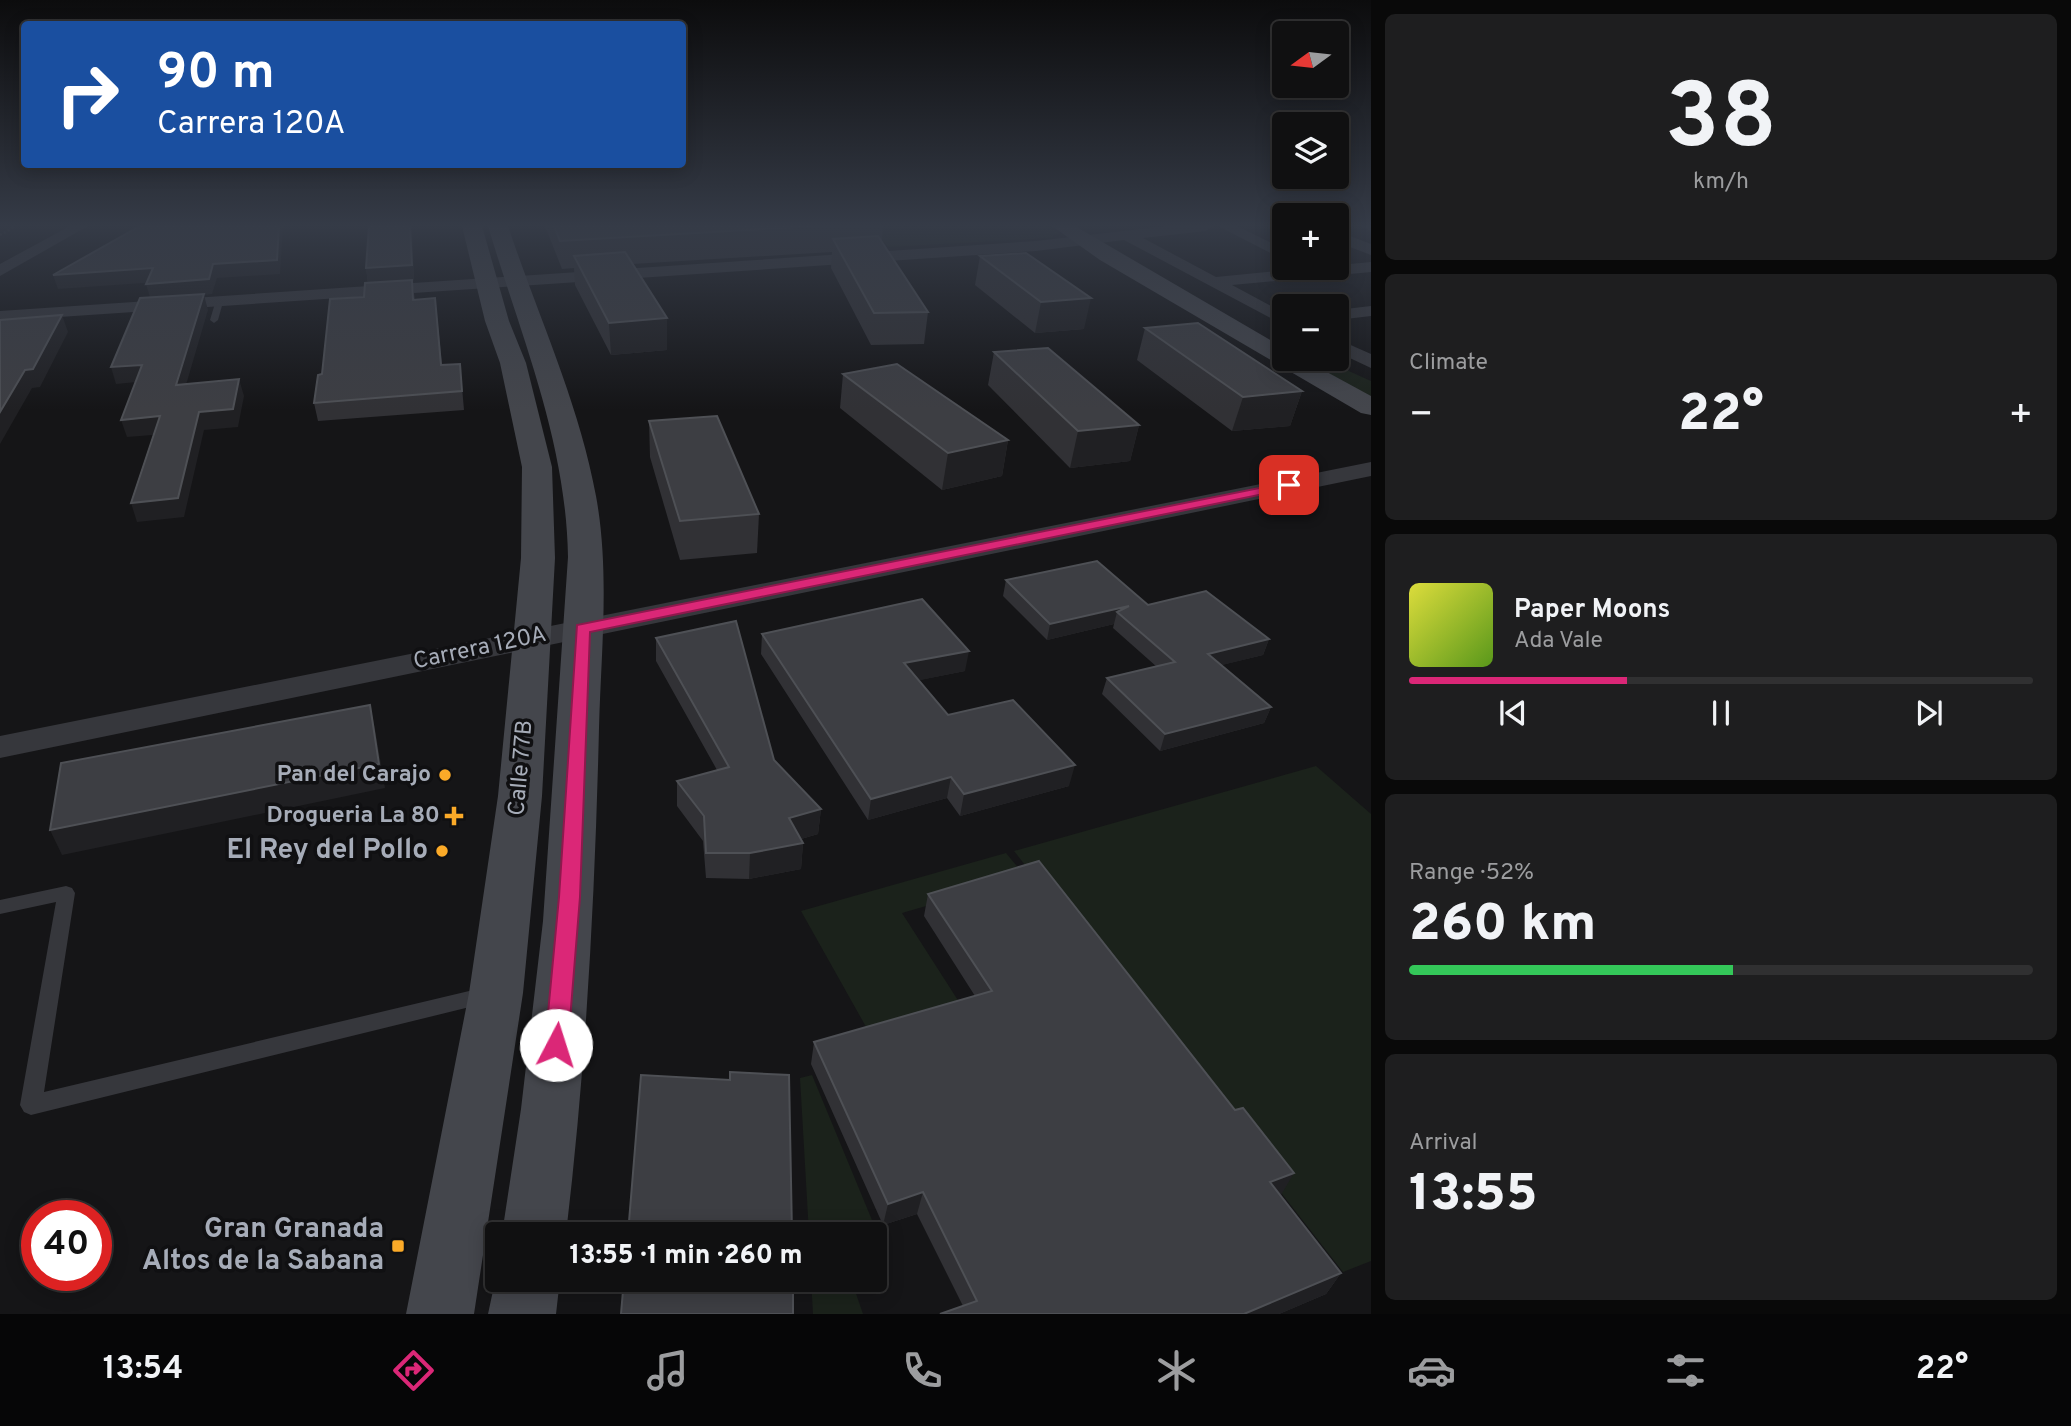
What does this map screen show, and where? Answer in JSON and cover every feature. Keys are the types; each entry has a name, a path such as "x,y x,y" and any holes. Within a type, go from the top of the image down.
{"street":[{"path":"0,316 449,287"},
{"name":"Calle 77B","path":"440,1314 496,993 520,796 538,558 537,467 513,363 502,287"},
{"name":"Calle 77B","path":"503,287 552,382 581,497 585,576 570,897 535,1222"},
{"path":"1173,287 1272,350"},
{"path":"1182,287 1272,332"},
{"path":"1224,287 1272,313"},
{"path":"1349,314 1371,312"},
{"path":"1236,316 1272,316"},
{"path":"1349,355 1370,373"},
{"path":"1349,366 1370,373"},
{"path":"1308,371 1371,407"},
{"name":"Carrera 120A","path":"0,747 1371,470"},
{"path":"522,1314 525,1292"}],"lane":[{"path":"214,320 219,302"},
{"path":"0,906 66,893 31,1105 496,993"}],"shaded area":[{"path":"1318,371 1349,371 1371,381 1371,400"},
{"path":"1316,766 1371,814 1371,1261 1343,1272 1014,851"},
{"path":"1006,853 1026,877 902,913 961,1005 870,1034 801,911"},
{"path":"812,1075 873,1222 808,1222 800,1078"},
{"path":"812,1292 855,1292 863,1314 813,1314"}],"building":[{"path":"365,287 412,287 413,300 435,298 441,365 460,364 462,391 314,403 318,375 322,374 330,299 364,297"},
{"path":"590,287 647,287 667,318 609,323"},
{"path":"860,287 912,287 928,312 874,313"},
{"path":"1022,287 1076,287 1091,298 1041,302"},
{"path":"204,294 176,385 239,379 233,409 199,412 178,498 131,503 160,416 121,420 142,365 111,367 140,298"},
{"path":"62,315 33,369 25,370 0,412 0,320"},
{"path":"1198,323 1302,391 1243,397 1145,328"},
{"path":"1048,348 1139,425 1078,431 994,352"},
{"path":"897,364 1008,440 948,453 843,374"},
{"path":"717,416 759,514 680,521 649,421"},
{"path":"1097,561 1148,605 1206,591 1269,639 1208,654 1271,707 1165,734 1107,678 1175,662 1117,612 1129,606 1050,624 1006,580"},
{"path":"922,599 969,651 904,663 948,715 1013,700 1075,765 964,794 951,777 871,799 762,634"},
{"path":"736,621 774,760 821,809 789,818 803,843 750,853 706,853 704,816 677,781 729,767 656,638"},
{"path":"370,705 379,764 50,830 61,763"},
{"path":"1039,861 1235,1110 1243,1108 1294,1173 1270,1182 1341,1273 1244,1314 940,1314 977,1301 923,1192 888,1204 814,1042 992,991 928,894"},
{"path":"730,1072 789,1075 792,1222 629,1222 641,1075 730,1080"},
{"path":"623,1292 793,1292 793,1314 621,1314"}],"place":[{"name":"Pan del Carajo","path":"445,775"},
{"name":"Drogueria La 80","path":"454,816"},
{"name":"El Rey del Pollo","path":"442,851"},
{"name":"Gran Granada Altos de la Sabana","path":"398,1246"}],"route":[{"path":"556,1045 570,897 582,629 1289,485"}]}
